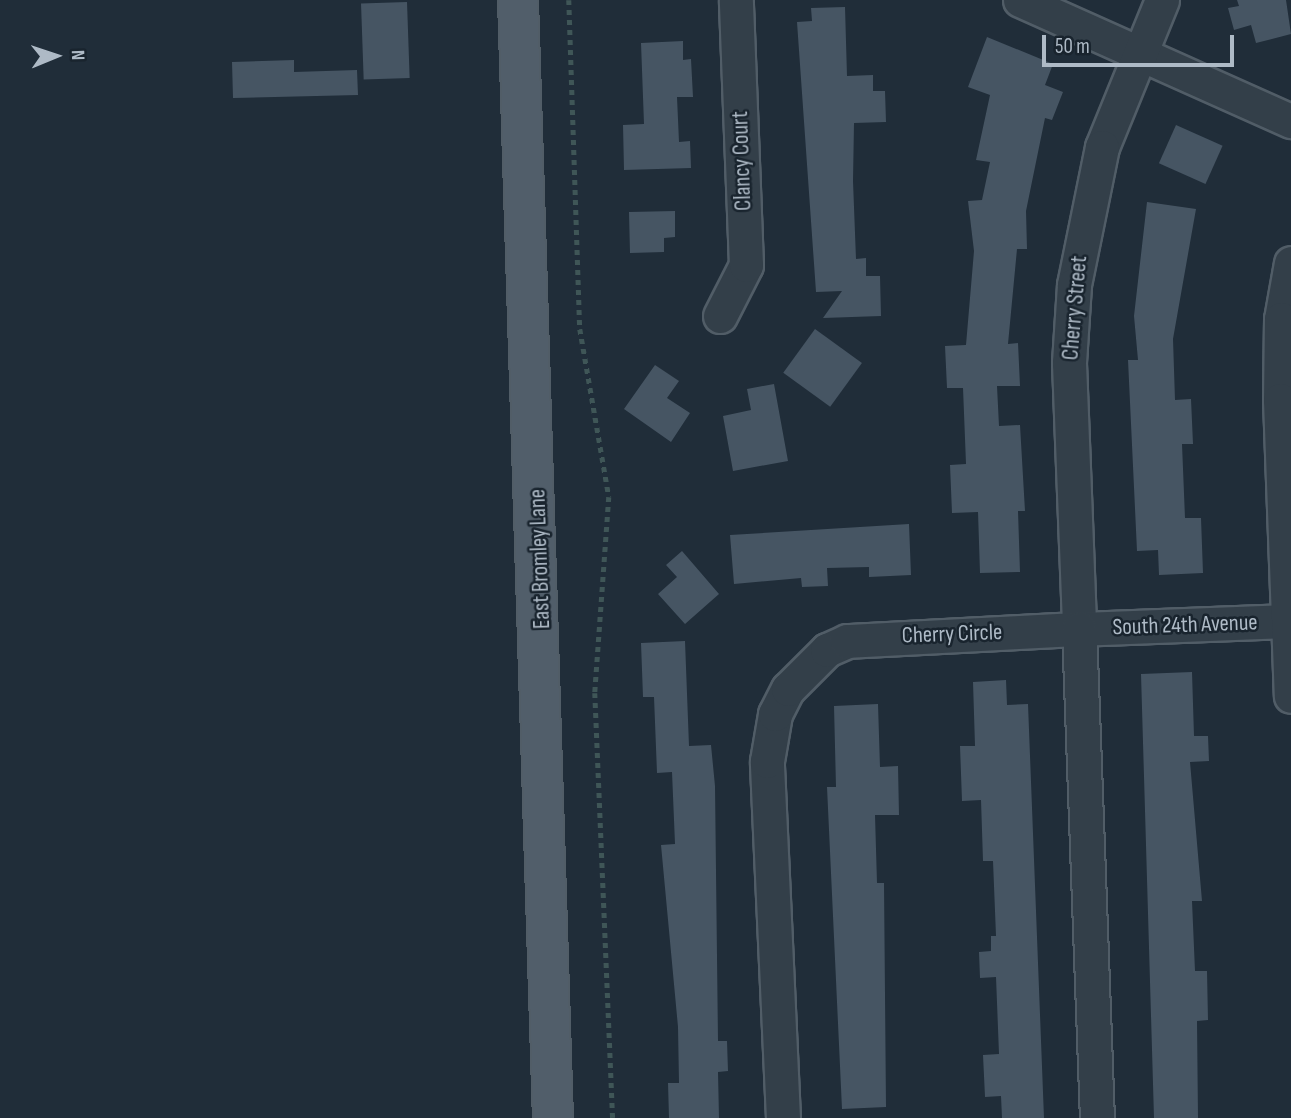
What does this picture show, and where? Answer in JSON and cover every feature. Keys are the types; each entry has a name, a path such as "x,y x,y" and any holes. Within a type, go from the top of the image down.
{"main road":[{"name":"East Bromley Lane","path":"518,0 553,1118"}],"street":[{"name":"Clancy Court","path":"720,316 746,265 736,0"},
{"path":"1020,0 1291,121"},
{"name":"Cherry Street","path":"1079,629 1073,297 1102,147 1137,52 1162,0"},
{"path":"1291,263 1281,319 1291,696"},
{"name":"South 24th Avenue","path":"1079,629 1289,621"},
{"path":"1079,629 1097,1118"},
{"name":"Cherry Circle","path":"783,1118 767,761 780,681 821,654 847,641 1079,629"}],"path":[{"path":"569,0 580,329 608,497 595,693 613,1118"}],"building":[{"path":"1237,0 1286,0 1291,34 1256,43 1251,25 1234,30 1228,8 1239,6"},
{"path":"407,2 410,78 364,80 361,4"},
{"path":"845,7 847,76 873,75 873,91 885,91 886,122 854,123 856,259 866,258 866,276 880,276 881,316 823,318 842,291 816,292 797,22 812,21 811,8"},
{"path":"987,37 1053,64 1045,85 1063,92 1052,120 1045,118 1026,211 1027,249 1017,249 1008,344 1018,343 1020,386 997,386 999,426 1020,425 1025,511 1018,511 1020,572 980,573 978,512 952,513 950,465 966,464 963,388 947,388 945,346 966,345 974,251 968,201 982,200 990,162 976,160 990,95 968,87"},
{"path":"683,41 683,60 691,59 693,97 677,97 679,142 690,141 691,168 624,170 623,125 644,124 641,43"},
{"path":"294,60 294,72 357,70 358,95 233,98 232,62"},
{"path":"1176,125 1223,146 1206,184 1159,163"},
{"path":"1147,202 1196,209 1173,339 1175,400 1191,399 1193,444 1182,444 1185,518 1201,518 1203,573 1159,575 1158,550 1137,551 1128,360 1138,360 1134,316"},
{"path":"675,211 675,237 664,238 664,252 630,253 629,212"},
{"path":"815,329 862,363 830,407 783,373"},
{"path":"655,365 679,381 667,398 690,413 671,442 624,409"},
{"path":"774,384 788,461 733,471 723,416 751,410 747,389"},
{"path":"909,524 911,575 869,577 869,567 827,568 828,586 802,587 801,578 734,584 730,535"},
{"path":"682,551 719,594 685,624 658,594 677,577 666,565"},
{"path":"685,641 689,746 711,745 715,786 718,1041 727,1041 728,1071 718,1072 719,1118 669,1118 668,1083 679,1083 678,1027 661,845 675,844 672,772 657,773 654,697 643,697 641,643"},
{"path":"1192,672 1194,736 1208,736 1209,761 1190,762 1202,901 1192,901 1195,971 1207,971 1208,1020 1197,1021 1198,1118 1154,1118 1141,674"},
{"path":"1006,680 1007,705 1028,704 1044,1118 1002,1118 1001,1096 985,1097 983,1055 999,1054 996,977 980,978 979,952 991,951 991,936 996,936 993,861 983,861 981,800 962,801 960,746 975,746 973,682"},
{"path":"878,704 880,767 898,766 899,815 875,815 877,883 884,883 886,1107 842,1109 827,787 836,787 834,706"}]}
